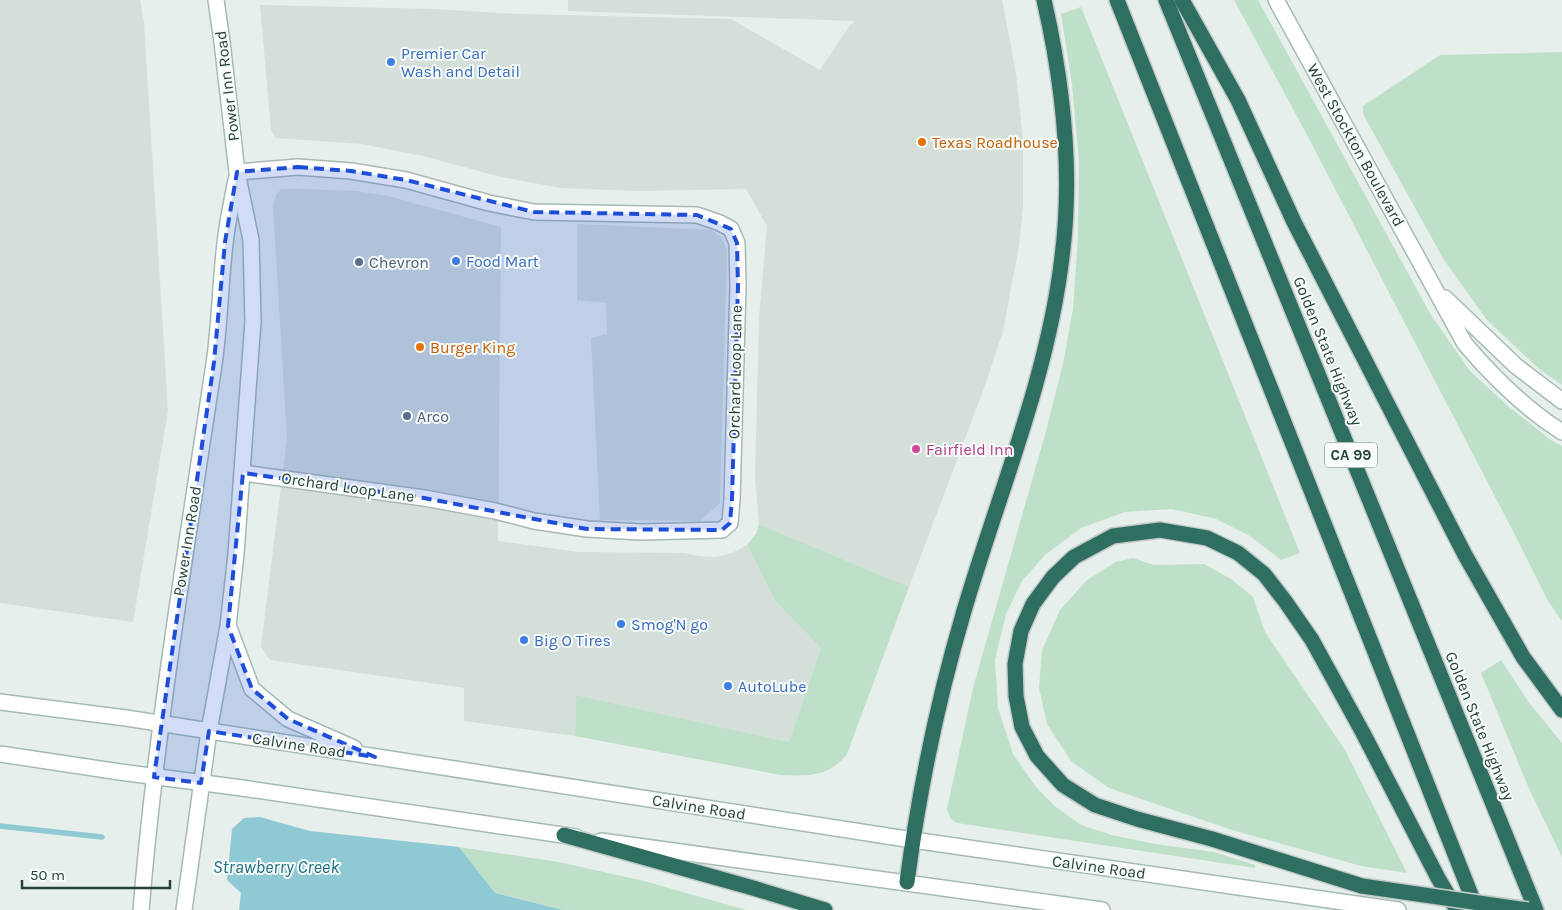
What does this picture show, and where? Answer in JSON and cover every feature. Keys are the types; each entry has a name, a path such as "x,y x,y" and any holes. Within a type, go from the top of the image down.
{"highway":[{"path":"907,882 913,840 940,702 963,612 1032,394 1057,294 1063,255 1066,205 1065,148 1060,89 1052,33 1044,0"},
{"name":"CA 99","path":"1117,0 1477,910"},
{"name":"Golden State Highway","path":"1166,0 1536,910"},
{"path":"1182,0 1238,100 1298,230 1465,556 1523,657 1562,710"},
{"path":"1457,910 1438,878 1363,733 1312,640 1286,601 1264,574 1238,554 1207,538 1160,530 1114,536 1074,557 1053,577 1033,604 1021,631 1015,664 1016,696 1022,727 1037,756 1063,785 1095,805 1362,886 1528,910"},
{"path":"564,836 753,888 825,910"},
{"path":"1521,874 1544,910"}],"main road":[{"name":"Power Inn Road","path":"184,910 209,731 228,626 243,472 253,321 251,240 237,172 216,0"},
{"name":"West Stockton Boulevard","path":"1276,0 1436,289 1464,344 1488,371 1531,410 1562,432"},
{"name":"Orchard Loop Lane","path":"237,172 298,167 351,172 413,182 489,203 534,212 696,215 731,229 737,243 738,286 732,499 730,523 722,530 641,532 587,529 534,521 495,511 424,498 243,472"},
{"name":"Power Inn Road","path":"141,910 154,777 214,362 225,242 237,172"},
{"name":"West Stockton Boulevard","path":"1436,289 1516,366 1562,401"},
{"path":"228,626 252,689 288,719 375,757"},
{"name":"Calvine Road","path":"0,702 106,715 913,840 1398,910"},
{"path":"0,754 564,836 1102,910"}],"highlighted area":[{"path":"298,167 351,171 406,180 534,212 697,215 731,229 737,243 738,286 732,499 730,523 722,530 587,529 424,498 243,473 228,626 252,689 288,719 375,757 209,731 201,783 154,777 214,362 225,242 237,172"}],"shaded area":[{"path":"0,0 140,0 144,22 168,411 133,622 0,603"},
{"path":"568,0 1002,0 1016,73 1023,141 1023,206 1019,246 1003,331 986,383 909,587 759,524 755,477 759,318 767,226 746,189 638,191 561,188 501,177 423,156 361,144 276,138 271,130 260,5 731,19 820,70 850,25 855,21 568,11"},
{"path":"281,189 356,191 388,196 501,227 498,541 579,552 684,553 716,557 732,553 747,545 775,601 821,648 789,742 576,695 575,736 464,721 464,688 270,660 261,647 287,438 273,206 276,195"},
{"path":"577,224 711,230 721,237 727,250 720,503 700,521 600,520 591,338 607,334 606,303 577,300"}],"green space":[{"path":"1234,0 1258,0 1431,315 1470,371 1509,407 1551,440 1562,446 1562,621 1548,601 1306,133"},
{"path":"1081,7 1300,553 1281,560 1250,536 1216,519 1172,509 1125,512 1081,528 1045,555 1022,581 1006,614 995,660 998,708 1013,754 1036,787 1056,807 1081,825 1112,835 1155,844 1214,852 1255,865 1255,868 957,823 950,818 947,809 973,688 1046,431 1063,364 1073,309 1078,236 1079,161 1072,84 1061,14"},
{"path":"1562,52 1562,385 1539,369 1487,320 1444,260 1363,114 1363,106 1440,55"},
{"path":"759,524 909,587 847,754 833,767 818,774 781,775 575,736 576,695 789,742 821,648 775,601 747,545 756,534"},
{"path":"1133,558 1154,565 1204,564 1231,579 1253,597 1265,632 1345,750 1407,873 1361,866 1232,830 1109,788 1071,761 1047,724 1039,688 1042,650 1060,610 1087,580 1116,562"},
{"path":"1501,660 1530,704 1562,743 1562,857 1530,791 1481,673"},
{"path":"459,847 559,862 644,881 746,910 563,910 495,893"}],"water":[{"name":"Strawberry Creek","path":"260,817 310,831 459,847 495,893 563,910 239,910 241,893 227,880 232,829 244,818"}],"waterway":[{"name":"Strawberry Creek","path":"0,826 102,837"}],"place":[{"name":"Premier Car Wash and Detail","path":"391,62"},
{"name":"Texas Roadhouse","path":"922,142"},
{"name":"Food Mart","path":"456,261"},
{"name":"Chevron","path":"359,262"},
{"name":"Burger King","path":"420,347"},
{"name":"Arco","path":"407,416"},
{"name":"Fairfield Inn","path":"916,449"},
{"name":"Smog'N go","path":"621,624"},
{"name":"Big O Tires","path":"524,640"},
{"name":"AutoLube","path":"728,686"}]}
